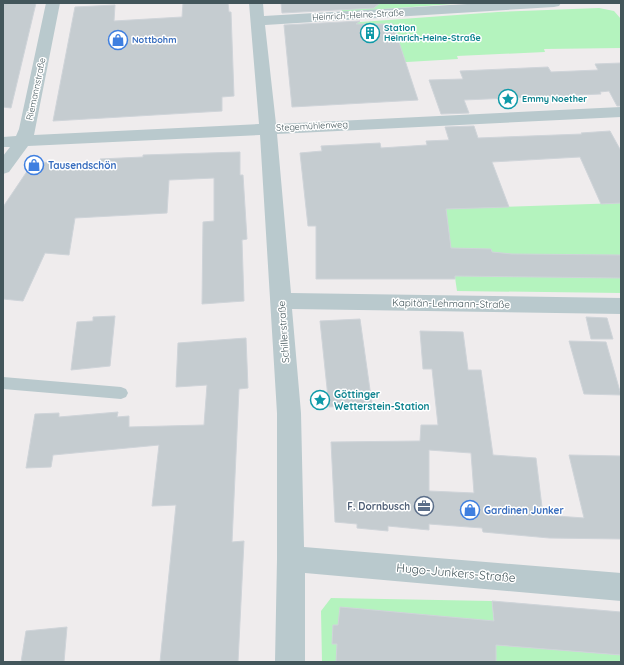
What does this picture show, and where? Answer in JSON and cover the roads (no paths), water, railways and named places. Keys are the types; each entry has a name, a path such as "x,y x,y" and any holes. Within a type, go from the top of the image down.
{"street":[{"name":"Riemannstraße","path":"3,168 23,141 28,129 53,3"},
{"name":"Schillerstraße","path":"256,3 289,413 291,559 290,662"},
{"name":"Heinrich-Heine-Straße","path":"257,21 554,3"},
{"name":"Stegemühlenweg","path":"3,142 621,112"},
{"name":"Kapitän-Lehmann-Straße","path":"281,301 621,306"},
{"name":"Hugo-Junkers-Straße","path":"291,559 621,587"}],"lane":[{"path":"3,383 69,386 121,392"}],"place":[{"name":"Station Heinrich-Heine-Straße","path":"370,33"},
{"name":"Nottbohm","path":"118,40"},
{"name":"Emmy Noether","path":"508,99"},
{"name":"Tausendschön","path":"34,165"},
{"name":"Göttinger Wetterstein-Station","path":"320,400"},
{"name":"F. Dornbusch","path":"424,506"},
{"name":"Gardinen Junker","path":"470,510"}]}
